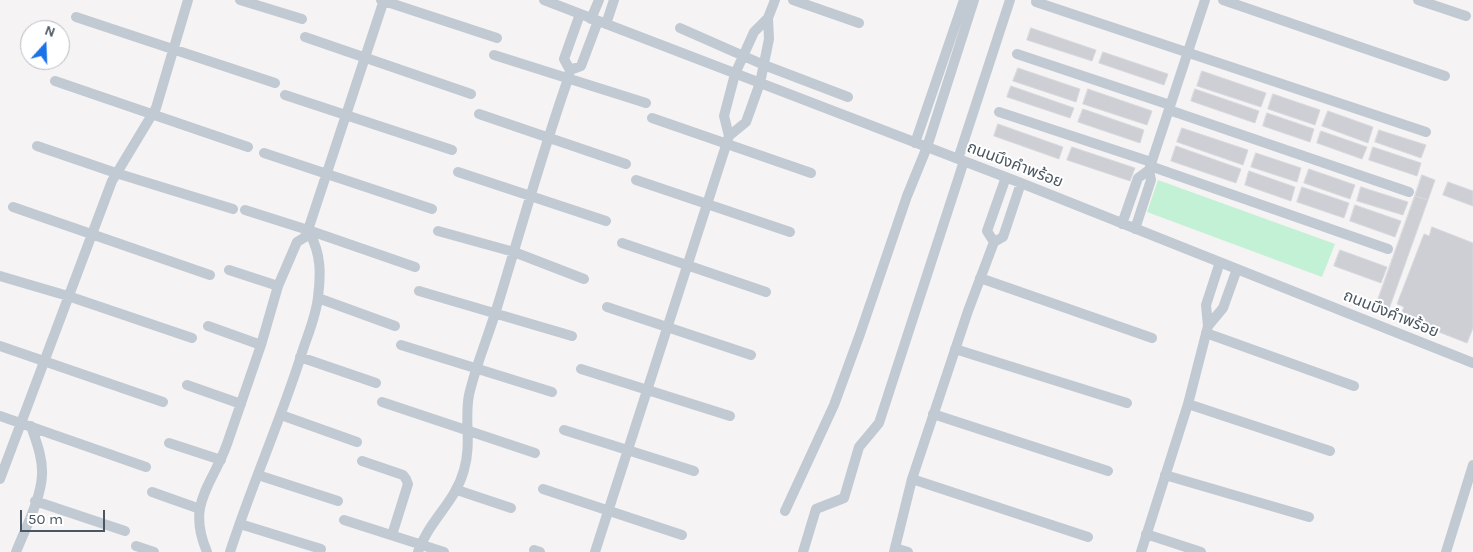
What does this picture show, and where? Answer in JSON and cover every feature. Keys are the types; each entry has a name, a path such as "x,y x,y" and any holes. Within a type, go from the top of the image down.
{"street":[{"path":"0,479 26,424 68,296 116,173 156,108 188,0"},
{"path":"240,0 302,19"},
{"path":"207,552 201,538 200,509 207,484 221,460 261,345 278,286 297,242 309,232 383,0 497,38"},
{"name":"ถนนบึงคำพร้อย","path":"544,0 1006,177 1473,362"},
{"path":"598,21 599,0"},
{"path":"419,548 429,528 457,490 469,450 468,407 476,368 496,313 548,137 569,75 581,66 598,21 614,0"},
{"path":"728,140 724,116 735,74 754,32 768,18 775,0"},
{"path":"793,0 859,23"},
{"path":"915,143 964,0"},
{"path":"785,510 834,405 926,147 974,0"},
{"path":"803,552 816,509 844,498 859,448 879,423 1010,0"},
{"path":"1135,229 1151,180 1150,166 1205,0"},
{"path":"1223,0 1445,76"},
{"path":"1418,0 1466,16"},
{"path":"1036,2 1426,132"},
{"path":"569,75 564,59 580,14"},
{"path":"76,17 276,82"},
{"path":"595,552 728,140 746,122 760,83 769,39 768,18"},
{"path":"680,28 764,65 848,97"},
{"path":"304,37 471,94"},
{"path":"1017,54 1409,192"},
{"path":"494,55 569,75 646,103"},
{"path":"55,81 248,146"},
{"path":"285,95 452,150"},
{"path":"999,112 1388,249"},
{"path":"479,114 626,164"},
{"path":"652,118 728,140 811,173"},
{"path":"37,146 116,173 233,209"},
{"path":"264,152 432,209"},
{"path":"1122,224 1138,178 1150,166"},
{"path":"458,172 606,221"},
{"path":"994,242 987,231 1006,177"},
{"path":"636,180 790,232"},
{"path":"908,552 894,550 912,479 980,278 994,242 1003,237 1021,183"},
{"path":"13,207 210,275"},
{"path":"245,210 415,267"},
{"path":"438,231 514,252 584,279"},
{"path":"230,552 281,415 318,298 320,265 316,246 309,232"},
{"path":"622,243 766,292"},
{"path":"1140,552 1188,404 1207,329 1206,305 1220,262"},
{"path":"1207,329 1223,308 1237,269"},
{"path":"230,270 278,286"},
{"path":"0,276 68,296 192,338"},
{"path":"980,278 1152,338"},
{"path":"419,291 572,336"},
{"path":"318,298 395,326"},
{"path":"607,307 751,355"},
{"path":"208,326 261,345"},
{"path":"1207,329 1354,386"},
{"path":"401,345 552,392"},
{"path":"0,346 163,402"},
{"path":"955,349 1127,402"},
{"path":"300,358 376,383"},
{"path":"581,369 730,416"},
{"path":"187,385 241,404"},
{"path":"382,402 535,453"},
{"path":"1188,404 1330,451"},
{"path":"933,414 1108,471"},
{"path":"281,415 357,442"},
{"path":"0,416 146,467"},
{"path":"16,552 35,501 42,474 37,443 26,424"},
{"path":"564,430 694,471"},
{"path":"169,442 221,460"},
{"path":"362,461 403,476 406,479 408,484 392,534"},
{"path":"1446,552 1473,464"},
{"path":"258,475 338,501"},
{"path":"1165,475 1309,516"},
{"path":"912,479 1088,538"},
{"path":"543,489 682,535"},
{"path":"457,490 511,508"},
{"path":"152,492 200,509"},
{"path":"35,501 125,531"},
{"path":"344,520 392,534 419,548 444,552"},
{"path":"240,524 321,549"},
{"path":"1146,534 1201,552"},
{"path":"136,546 154,552"}],"green space":[{"path":"1158,180 1335,244 1322,277 1147,212"}],"building":[{"path":"1031,28 1096,50 1092,61 1027,40"},
{"path":"1103,52 1168,74 1164,85 1099,63"},
{"path":"1018,68 1080,89 1076,102 1013,81"},
{"path":"1202,71 1266,93 1261,107 1197,86"},
{"path":"1011,86 1074,108 1070,118 1007,97"},
{"path":"1088,89 1152,111 1147,125 1083,104"},
{"path":"1195,89 1259,111 1255,123 1191,101"},
{"path":"1273,94 1320,110 1315,125 1268,109"},
{"path":"1083,109 1144,130 1140,143 1078,122"},
{"path":"1328,111 1373,127 1368,143 1322,126"},
{"path":"1267,113 1314,129 1310,142 1263,126"},
{"path":"998,124 1063,147 1059,159 994,136"},
{"path":"1182,128 1248,150 1243,165 1177,142"},
{"path":"1379,130 1426,145 1421,158 1375,142"},
{"path":"1321,131 1367,147 1362,159 1317,143"},
{"path":"1176,146 1241,169 1236,183 1171,161"},
{"path":"1072,147 1135,168 1130,181 1067,160"},
{"path":"1373,147 1421,163 1417,176 1369,160"},
{"path":"1256,153 1301,168 1297,182 1251,167"},
{"path":"1309,169 1355,185 1350,199 1304,183"},
{"path":"1249,171 1295,187 1291,201 1245,185"},
{"path":"1422,175 1435,180 1428,200 1415,196"},
{"path":"1448,182 1473,191 1473,206 1443,195"},
{"path":"1302,187 1349,203 1344,218 1297,202"},
{"path":"1361,187 1408,202 1403,215 1357,201"},
{"path":"1415,196 1428,200 1389,309 1375,308"},
{"path":"1355,205 1401,221 1395,237 1350,221"},
{"path":"1432,227 1473,243 1473,328 1467,343 1400,317 1404,307 1397,304 1424,234 1429,236"},
{"path":"1340,250 1387,267 1381,283 1334,266"}]}
